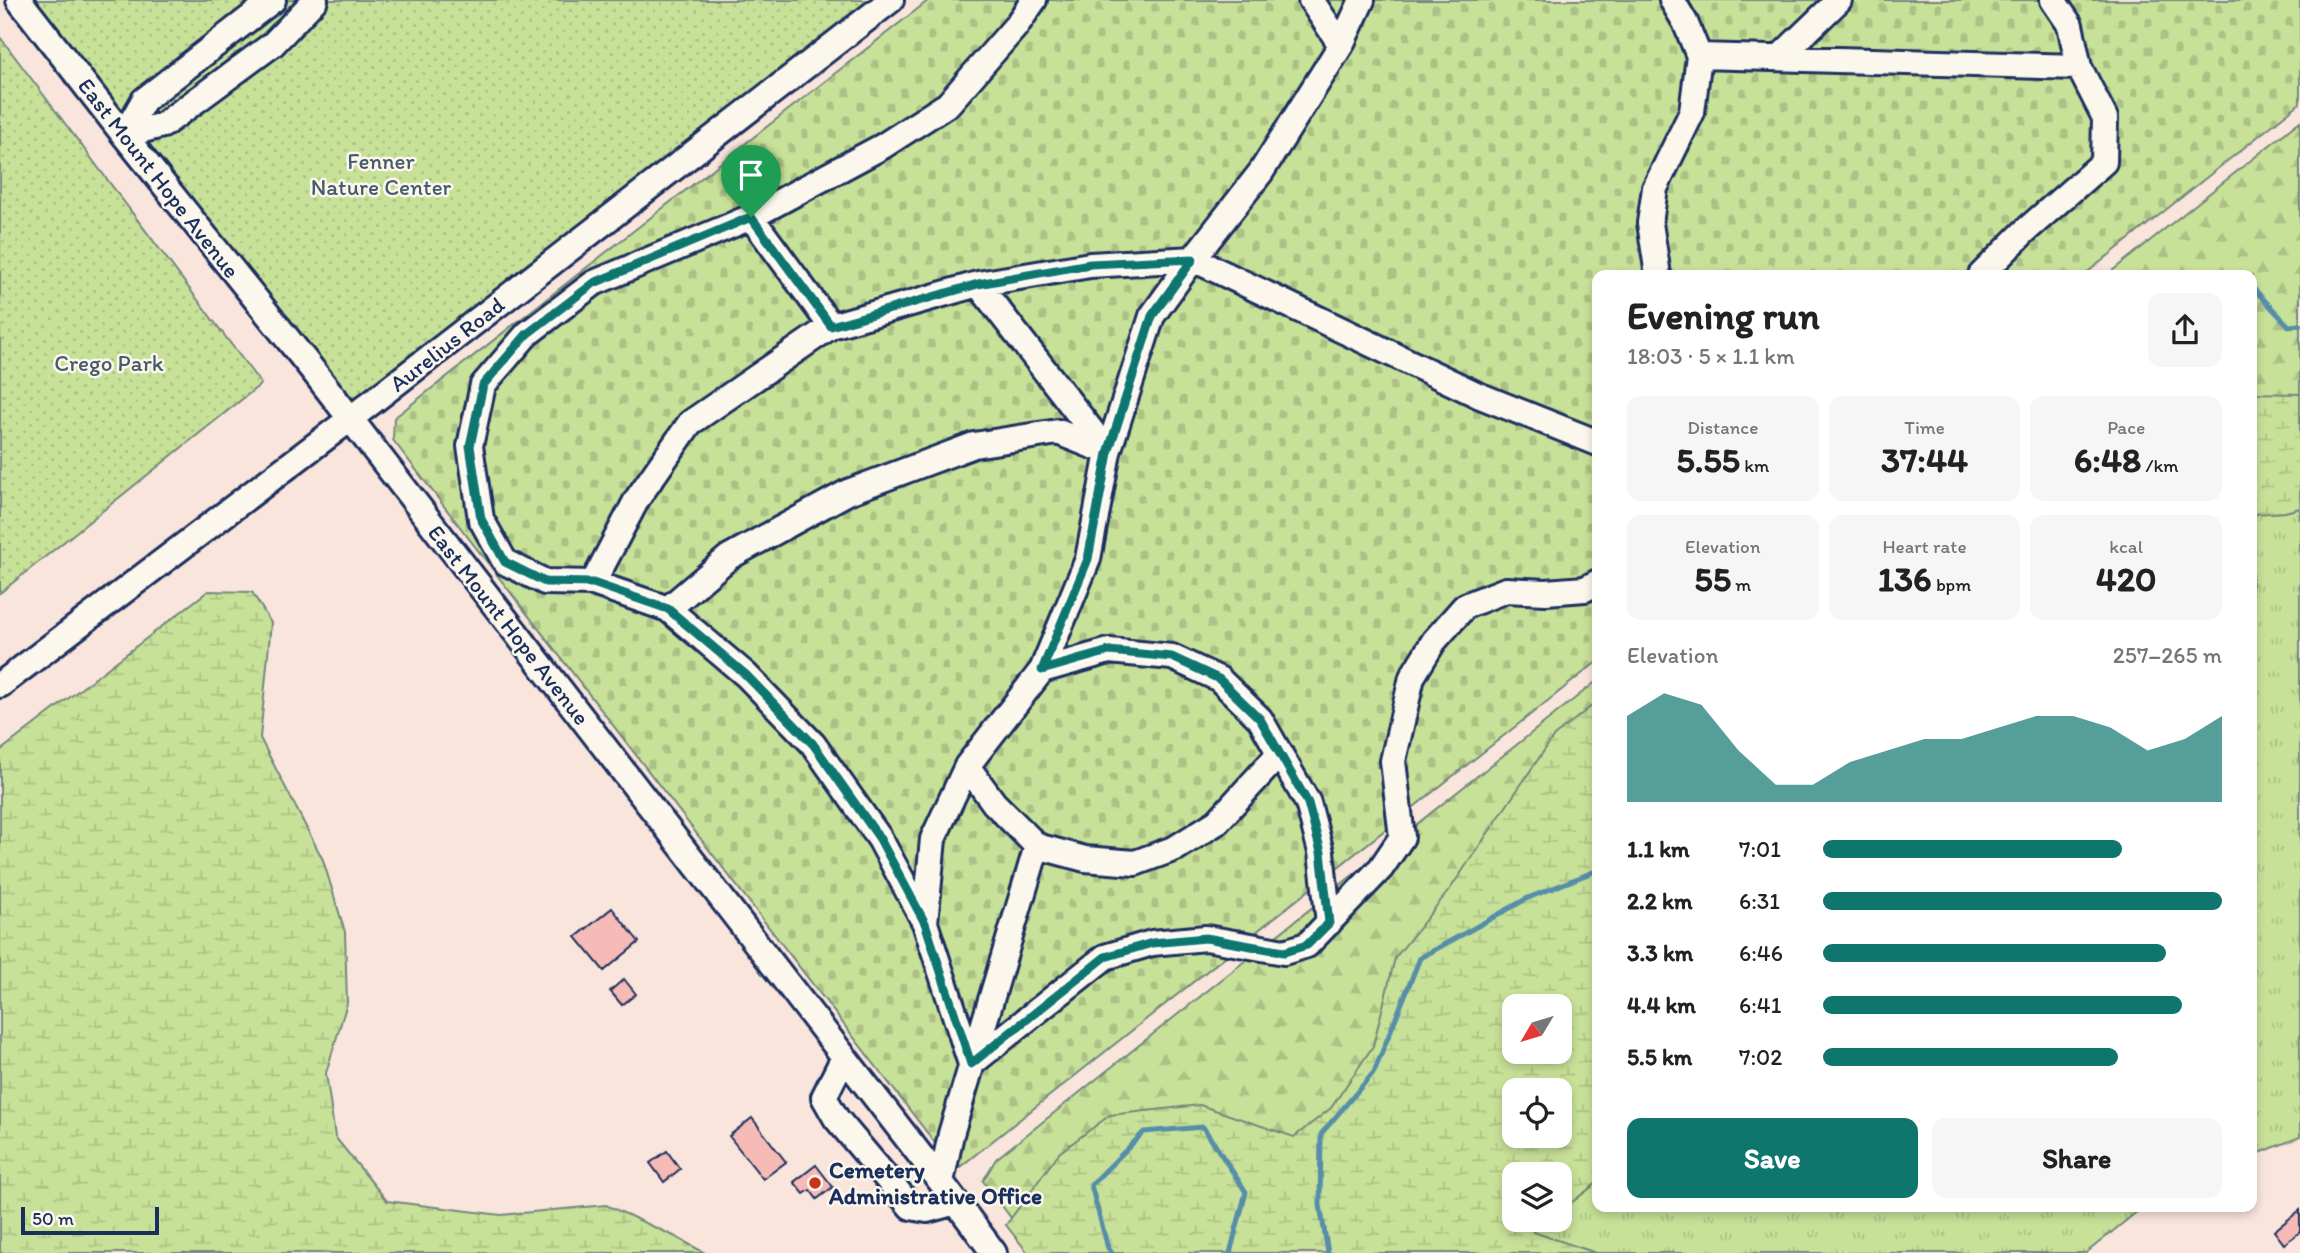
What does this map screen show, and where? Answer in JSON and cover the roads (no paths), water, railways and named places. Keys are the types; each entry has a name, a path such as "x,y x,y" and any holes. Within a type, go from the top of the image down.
{"street":[{"name":"East Mount Hope Avenue","path":"19,0 350,419 994,1253"},
{"path":"124,135 145,100 273,0"},
{"path":"124,135 163,125 273,44 315,0"},
{"name":"Aurelius Road","path":"0,685 350,419 891,0"},
{"path":"971,1064 925,923 880,839 813,744 746,675 668,609 593,583 545,582 505,562 481,519 470,446 483,385 527,334 594,283 751,217 883,146 948,104 1016,26 1034,0"},
{"path":"1311,0 1341,45"},
{"path":"925,923 933,839 967,766 1042,670 1088,559 1108,453 1152,316 1261,172 1341,45 1362,0"},
{"path":"1657,270 1650,223 1655,188 1692,112 1699,56 1685,22 1672,0"},
{"path":"1779,58 1839,0"},
{"path":"1986,270 2025,231 2104,162 2105,118 2079,67 2070,25 2053,0"},
{"path":"218,42 239,69"},
{"path":"1699,56 2079,67"},
{"path":"751,217 831,326"},
{"path":"593,583 637,499 690,423 831,326 978,284 1090,264 1193,259 1478,395 1592,441"},
{"path":"978,284 1108,453"},
{"path":"668,609 729,557 848,492 974,445 1059,432 1108,453"},
{"path":"971,1064 1105,957 1152,943 1206,938 1284,952 1307,945 1381,868 1402,837 1392,761 1412,677 1434,641 1465,606 1506,590 1546,592 1585,589 1592,585"},
{"path":"1042,670 1109,651 1172,657 1219,679 1260,719 1308,803 1321,852 1329,923"},
{"path":"967,766 994,803 1037,846 1085,859 1135,863 1176,848 1217,822 1280,753"},
{"path":"941,1182 951,1134 971,1064 1037,846"},
{"path":"844,1057 824,1097 836,1118 911,1207 927,1210 956,1202"}],"waterway":[{"path":"2257,292 2289,326 2300,325"},
{"path":"1328,1253 1320,1205 1321,1134 1374,1072 1420,958 1528,898 1592,872"},
{"path":"1112,1253 1108,1248 1091,1185 1144,1132 1203,1127 1246,1192 1230,1253"}],"place":[{"name":"Cemetery Administrative Office","path":"815,1183"}],"park label":[{"name":"Fenner Nature Center","path":"381,174"},
{"name":"Crego Park","path":"109,363"}]}
